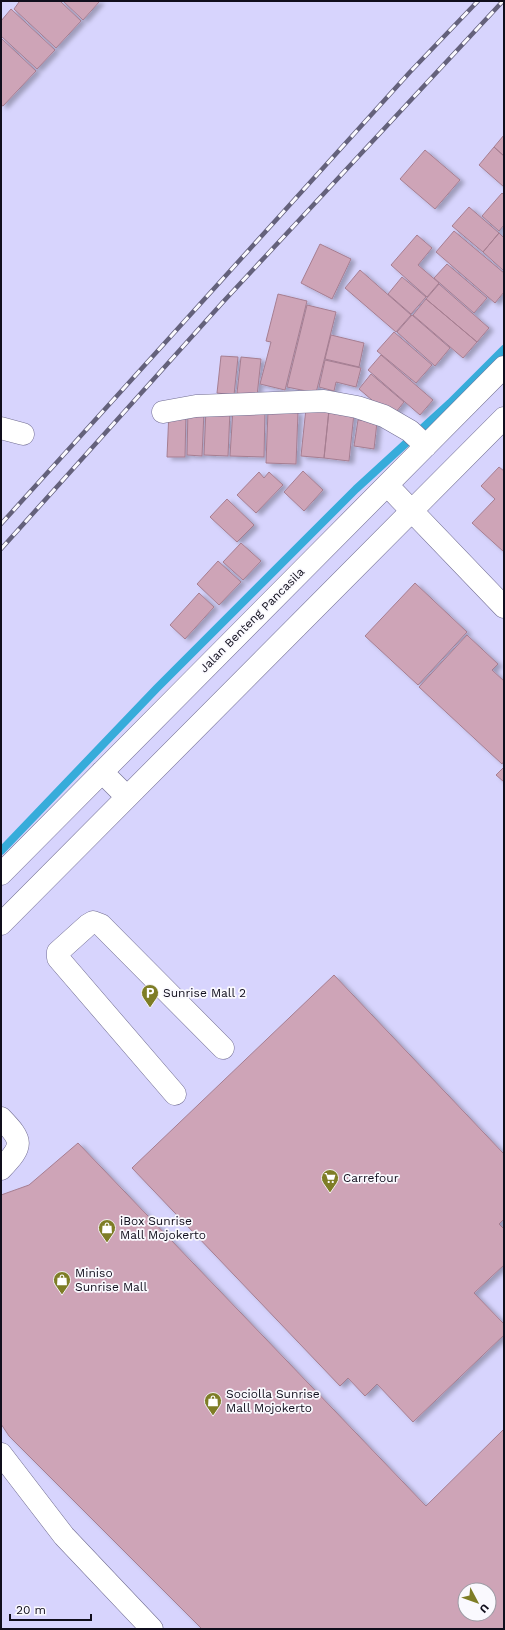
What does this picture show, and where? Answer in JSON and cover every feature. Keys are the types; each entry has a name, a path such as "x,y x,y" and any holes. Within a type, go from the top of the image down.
{"street":[{"name":"Jalan Benteng Pancasila","path":"1,874 387,485 418,439 504,367"},
{"path":"163,412 196,406 324,401 357,407 384,416 418,439"},
{"path":"1,924 504,418"},
{"path":"1,428 24,434"},
{"path":"387,485 504,607"},
{"path":"102,772 127,797"},
{"path":"175,1094 58,958 58,952 88,925 93,922 101,925 223,1048"},
{"path":"1,1118 15,1132 18,1139 18,1145 13,1156 1,1169"},
{"path":"1,1454 64,1536 152,1629"}],"building":[{"path":"18,1 60,1 81,21 56,48 14,9 19,2"},
{"path":"63,1 100,1 83,20"},
{"path":"11,9 55,50 37,69 1,36 1,21"},
{"path":"1,38 36,71 3,106 1,105"},
{"path":"504,135 504,156 494,147"},
{"path":"494,147 504,156 504,187 479,165"},
{"path":"425,150 460,180 435,209 400,179"},
{"path":"502,193 504,195 504,225 499,231 482,216"},
{"path":"469,207 499,233 483,252 452,226"},
{"path":"454,231 504,273 504,292 495,303 436,252"},
{"path":"499,233 504,238 504,271 483,252"},
{"path":"417,235 432,248 418,265 439,283 427,297 391,265"},
{"path":"320,244 351,259 332,299 301,283"},
{"path":"447,264 487,298 474,313 434,278"},
{"path":"360,270 411,315 396,332 345,288"},
{"path":"402,277 426,297 411,314 388,294"},
{"path":"439,284 489,328 477,342 426,299"},
{"path":"278,294 307,301 285,390 260,384 271,342 266,341"},
{"path":"426,299 477,342 463,358 413,315"},
{"path":"307,305 336,312 316,393 287,387"},
{"path":"412,315 450,348 435,366 397,332"},
{"path":"394,332 432,365 416,383 377,351"},
{"path":"331,335 364,343 359,367 325,359"},
{"path":"381,355 433,400 420,415 368,370"},
{"path":"221,356 238,357 234,395 217,393"},
{"path":"241,357 261,359 257,396 237,393"},
{"path":"325,360 361,368 356,387 336,382 334,391 319,387"},
{"path":"371,374 404,402 392,417 359,389"},
{"path":"306,408 329,410 324,458 301,456"},
{"path":"206,409 230,410 228,456 204,455"},
{"path":"233,409 265,410 264,457 230,456"},
{"path":"188,410 204,411 202,456 187,455"},
{"path":"329,410 354,413 349,461 324,458"},
{"path":"169,411 186,412 185,457 167,457"},
{"path":"268,411 298,412 296,464 266,463"},
{"path":"358,420 377,422 374,449 354,446"},
{"path":"499,467 504,471 504,552 472,523 495,499 481,486"},
{"path":"303,471 323,490 304,511 284,492"},
{"path":"259,472 264,478 269,472 283,485 256,513 237,495"},
{"path":"227,499 254,525 237,542 210,517"},
{"path":"241,543 261,561 243,580 223,562"},
{"path":"218,561 241,582 219,605 197,584"},
{"path":"415,583 467,632 418,685 365,636"},
{"path":"199,593 214,607 185,639 170,625"},
{"path":"467,635 498,664 492,670 504,681 504,761 502,764 419,687"},
{"path":"504,767 504,782 496,775"},
{"name":"Carrefour","path":"334,975 504,1154 504,1219 499,1224 504,1229 504,1265 474,1293 504,1324 504,1335 413,1422 377,1384 365,1396 348,1378 340,1386 132,1168"},
{"path":"78,1143 426,1506 504,1429 504,1629 202,1629 9,1436 1,1424 1,1195 29,1185"}],"waterway":[{"path":"1,851 157,688 356,489 450,403 504,349"}],"railway":[{"path":"1,524 410,72 478,1"},
{"path":"1,549 223,302 503,1"}],"place":[{"name":"Sunrise Mall 2","path":"150,1008"},
{"name":"Carrefour","path":"330,1193"},
{"name":"iBox Sunrise Mall Mojokerto","path":"107,1243"},
{"name":"Miniso Sunrise Mall","path":"62,1295"},
{"name":"Sociolla Sunrise Mall Mojokerto","path":"213,1416"}]}
